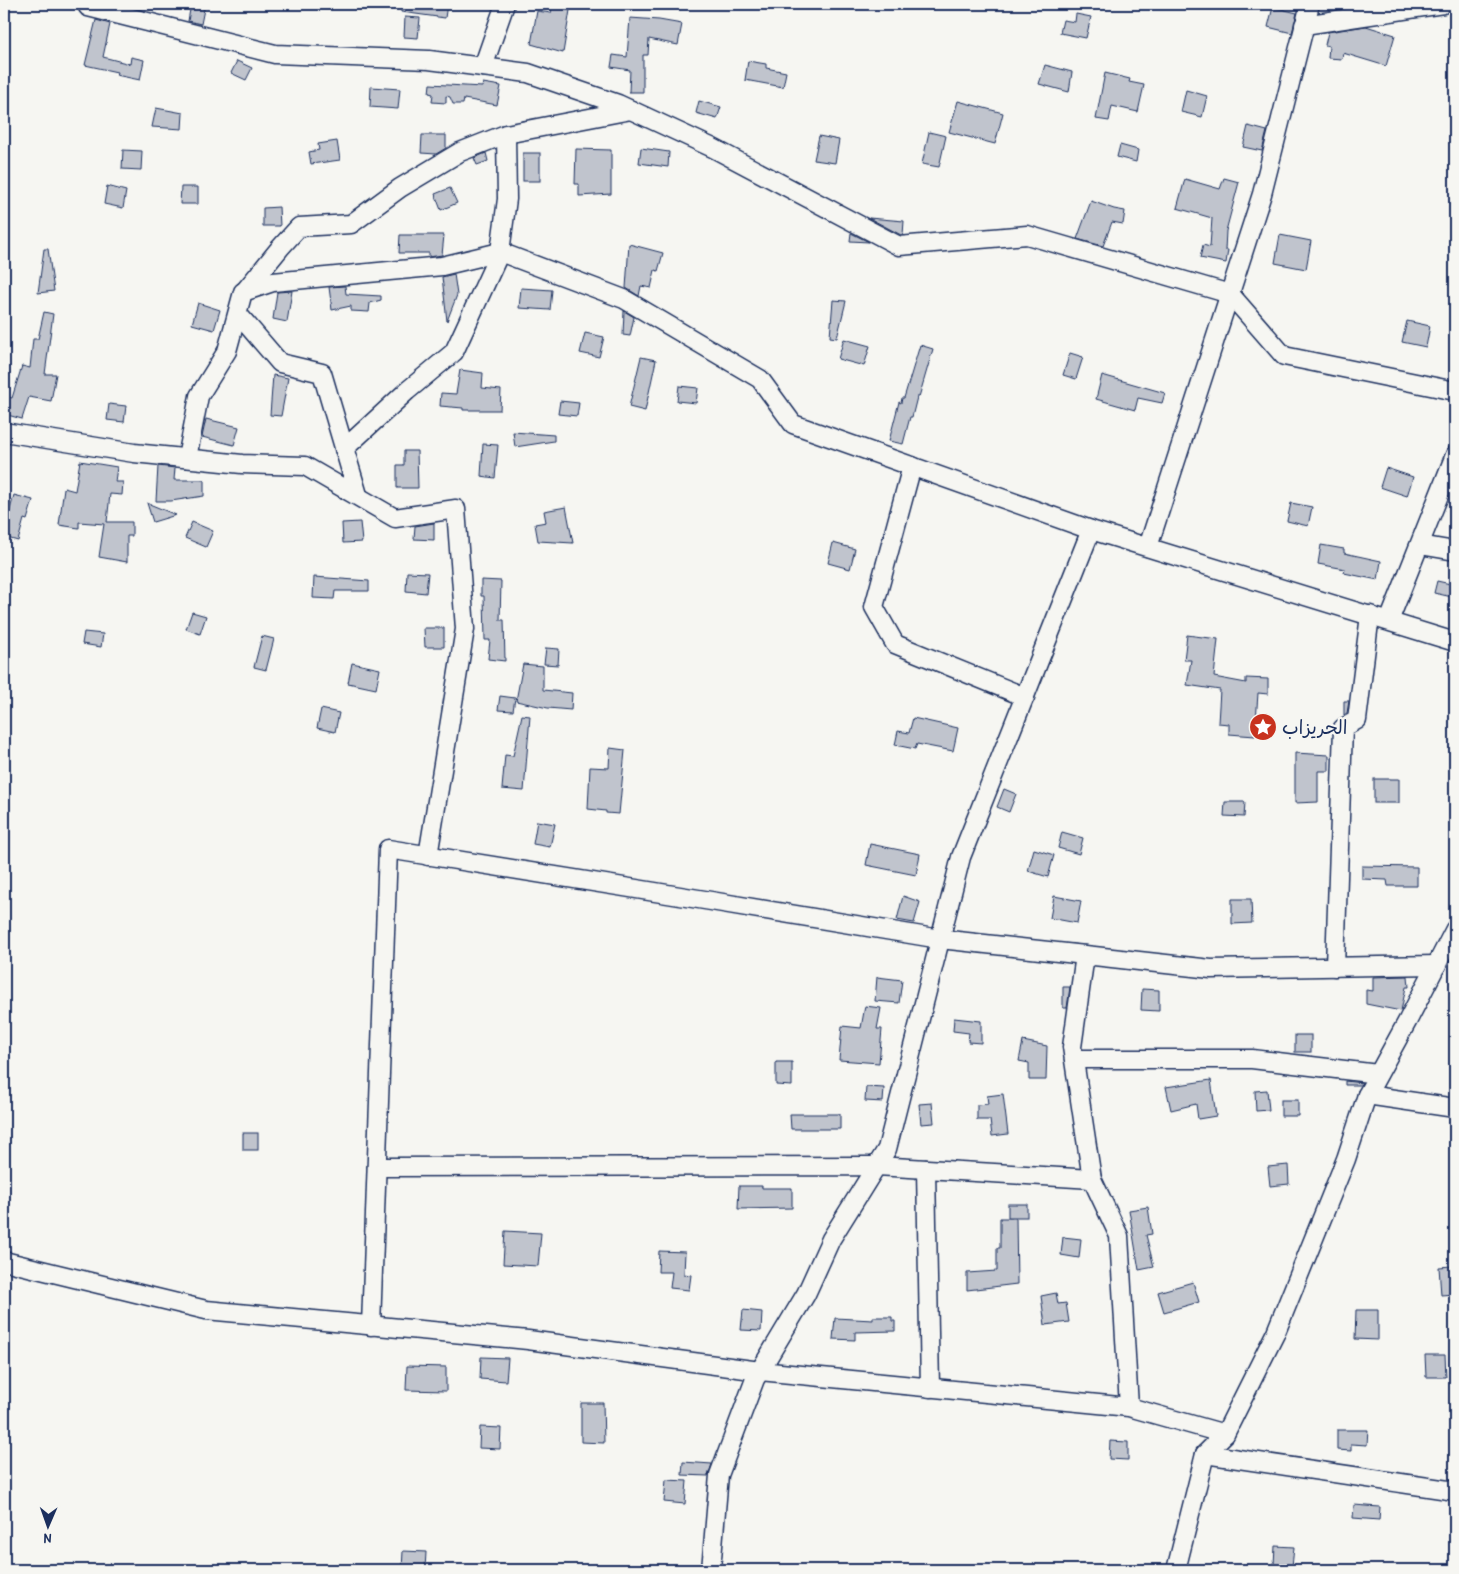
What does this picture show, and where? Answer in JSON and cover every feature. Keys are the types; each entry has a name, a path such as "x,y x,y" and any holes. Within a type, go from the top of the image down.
{"street":[{"path":"483,67 506,4"},
{"path":"1148,547 1262,194 1310,4"},
{"path":"1304,25 1443,4"},
{"path":"88,7 275,54 429,60 528,73 631,110 713,148 899,246 1027,235 1230,294 1284,356 1455,392"},
{"path":"187,458 199,396 227,351 243,292 299,227 351,224 400,188 460,152 506,134 631,110"},
{"path":"344,449 407,391 454,352 500,252 507,199 506,134"},
{"path":"243,292 273,282 442,266 500,252 624,299 760,379 793,424 1091,530 1455,642"},
{"path":"238,314 280,363 322,373 358,495"},
{"path":"4,432 134,452 187,458 242,464 305,466 395,518 456,509 465,629 428,856"},
{"path":"1389,621 1455,455"},
{"path":"912,466 874,607 895,644 1025,697"},
{"path":"711,1570 719,1475 755,1379 806,1294 831,1240 887,1149 961,857 1091,530"},
{"path":"1420,545 1455,551"},
{"path":"1335,967 1343,728 1357,720 1370,615"},
{"path":"371,1326 388,849 940,939 1085,956 1211,969 1437,965"},
{"path":"1176,1570 1204,1454 1225,1434 1276,1332 1346,1159 1367,1095 1455,929"},
{"path":"1085,956 1072,1048 1092,1179 1119,1236 1129,1407"},
{"path":"1074,1059 1252,1058 1378,1074"},
{"path":"1367,1095 1455,1108"},
{"path":"377,1167 877,1166 1092,1179"},
{"path":"926,1169 930,1388"},
{"path":"4,1261 206,1310 528,1340 760,1371 1129,1407 1225,1434"},
{"path":"1204,1454 1455,1491"}],"building":[{"path":"191,4 205,4 201,24 188,21"},
{"path":"401,4 447,4 445,18 401,12"},
{"path":"553,4 571,4 563,53 531,44 537,11 551,13"},
{"path":"1273,7 1297,13 1292,33 1268,27"},
{"path":"1076,14 1091,17 1086,38 1060,33 1063,20 1075,22"},
{"path":"405,17 420,18 418,38 404,37"},
{"path":"630,18 682,24 678,45 649,39 648,55 643,55 643,92 629,92 630,70 611,67 613,55 627,57"},
{"path":"96,20 110,24 103,57 130,64 131,57 144,60 140,80 116,75 117,72 85,65"},
{"path":"1366,26 1395,35 1386,66 1343,53 1342,59 1328,58 1329,46 1325,45 1328,32"},
{"path":"237,61 252,68 246,80 231,73"},
{"path":"748,61 766,64 766,68 786,72 783,87 745,80"},
{"path":"1045,65 1072,72 1069,92 1039,84"},
{"path":"1105,73 1130,79 1129,82 1144,85 1138,112 1112,106 1109,121 1096,119"},
{"path":"483,83 501,86 497,105 464,99 463,104 453,104 450,97 446,96 446,103 432,102 433,94 429,93 430,84 482,87"},
{"path":"371,87 400,89 398,109 370,107"},
{"path":"1186,90 1207,96 1202,117 1181,112"},
{"path":"699,101 721,107 717,119 696,113"},
{"path":"958,101 1003,113 995,144 949,132"},
{"path":"156,108 183,113 182,129 152,127"},
{"path":"1248,126 1267,131 1262,151 1243,147"},
{"path":"929,132 946,136 939,167 922,164"},
{"path":"422,135 446,135 446,148 436,154 421,153"},
{"path":"819,136 839,140 835,163 814,160"},
{"path":"337,141 340,160 311,164 309,152 319,150 318,144"},
{"path":"1120,145 1138,150 1136,162 1117,157"},
{"path":"641,148 669,152 668,167 639,163"},
{"path":"576,149 611,150 611,194 579,196 579,184 575,184"},
{"path":"123,150 142,151 141,170 122,169"},
{"path":"486,153 488,161 477,165 474,158"},
{"path":"523,153 540,153 540,181 523,181"},
{"path":"1224,178 1239,182 1226,231 1225,250 1228,250 1226,263 1200,258 1203,245 1210,247 1212,218 1177,208 1185,179 1220,189"},
{"path":"107,186 126,191 123,208 104,204"},
{"path":"181,187 198,187 198,204 180,204"},
{"path":"450,188 457,203 441,210 435,194"},
{"path":"1091,201 1125,211 1123,224 1112,222 1103,246 1077,239"},
{"path":"279,207 280,226 263,226 263,208"},
{"path":"869,218 904,221 903,235 901,235"},
{"path":"851,233 869,242 850,241"},
{"path":"400,235 444,235 442,255 429,257 429,253 399,253"},
{"path":"1280,235 1311,241 1306,269 1275,263"},
{"path":"629,244 663,253 658,271 655,270 651,288 641,286 639,296 626,288"},
{"path":"44,249 48,249 54,291 38,293"},
{"path":"454,274 457,295 447,321 442,277"},
{"path":"345,286 346,294 381,296 381,300 370,303 369,312 351,311 351,306 332,310 329,287"},
{"path":"521,288 552,290 550,310 519,308"},
{"path":"292,291 287,322 273,319 277,292"},
{"path":"833,300 846,301 837,338 830,337"},
{"path":"198,303 220,310 214,330 192,324"},
{"path":"624,311 634,317 630,336 623,335"},
{"path":"44,312 53,314 45,374 56,374 51,401 29,397 22,419 4,414 4,396 12,398 22,366 30,368 33,339 38,339"},
{"path":"1407,321 1430,326 1426,347 1402,342"},
{"path":"585,333 604,337 599,357 580,353"},
{"path":"844,339 870,346 864,366 838,359"},
{"path":"920,345 933,349 919,397 917,397 912,417 910,417 903,444 889,441 899,402 901,403 902,398 904,398"},
{"path":"1070,353 1083,357 1076,379 1063,375"},
{"path":"641,357 656,360 645,411 629,407"},
{"path":"460,370 483,373 482,388 501,390 500,410 463,410 463,408 440,406 441,393 456,394"},
{"path":"273,375 288,378 281,416 270,415"},
{"path":"1102,375 1165,393 1162,403 1138,398 1135,410 1096,399"},
{"path":"679,386 698,388 696,403 677,401"},
{"path":"560,401 579,403 577,416 558,414"},
{"path":"109,404 126,406 124,422 107,420"},
{"path":"206,419 239,427 234,445 202,437"},
{"path":"513,432 554,435 554,441 515,447"},
{"path":"483,444 498,445 495,478 481,476"},
{"path":"404,451 417,451 418,488 397,488 397,465 404,465"},
{"path":"80,461 117,467 115,482 123,482 122,495 110,494 107,522 132,522 132,536 127,536 127,562 99,557 104,524 79,522 79,528 59,525 64,488 75,491"},
{"path":"158,466 175,468 174,480 204,480 204,496 171,501 156,501"},
{"path":"1386,468 1413,477 1407,496 1380,487"},
{"path":"14,495 33,500 27,520 24,519 18,541 4,537 4,520 7,521"},
{"path":"147,503 176,515 153,522"},
{"path":"1291,503 1312,507 1308,526 1287,521"},
{"path":"566,507 573,543 538,541 535,524 546,522 544,511"},
{"path":"192,522 213,531 206,547 185,538"},
{"path":"360,522 362,542 343,543 342,523"},
{"path":"434,523 434,540 414,539 415,526"},
{"path":"833,543 855,549 850,569 828,563"},
{"path":"1321,545 1344,549 1344,553 1381,561 1378,580 1344,573 1345,569 1318,564"},
{"path":"407,572 428,573 426,593 406,591"},
{"path":"314,577 369,581 369,591 335,591 334,599 313,598"},
{"path":"481,580 501,581 500,620 504,620 505,661 488,659 490,640 485,640 484,596 481,596"},
{"path":"1437,581 1455,585 1452,597 1434,593"},
{"path":"192,612 206,616 200,634 186,629"},
{"path":"424,628 444,628 444,647 425,647"},
{"path":"84,632 103,634 101,647 82,644"},
{"path":"1187,635 1218,639 1214,677 1246,683 1246,678 1268,679 1268,694 1258,693 1255,736 1229,734 1229,724 1218,723 1220,690 1187,685 1191,660 1184,660"},
{"path":"262,636 274,639 266,670 254,667"},
{"path":"546,648 559,649 558,665 544,664"},
{"path":"352,663 380,669 376,689 348,683"},
{"path":"523,664 543,666 543,690 572,693 571,710 548,708 516,701"},
{"path":"500,696 515,698 513,711 498,710"},
{"path":"1344,701 1349,701 1347,713 1344,715"},
{"path":"321,709 339,713 335,732 317,728"},
{"path":"522,715 530,716 524,791 502,789 505,755 513,756"},
{"path":"913,718 958,728 953,751 917,744 915,749 895,745 898,731 909,733"},
{"path":"610,748 625,750 619,814 588,809 590,767 609,768"},
{"path":"1295,753 1329,755 1329,771 1318,771 1318,802 1295,803"},
{"path":"1374,779 1399,779 1399,803 1374,803"},
{"path":"1004,789 1016,794 1009,812 997,807"},
{"path":"1225,802 1245,802 1244,817 1224,816"},
{"path":"537,821 555,824 550,847 533,844"},
{"path":"1062,832 1083,838 1079,854 1058,848"},
{"path":"870,844 920,854 916,875 866,865"},
{"path":"1034,849 1054,855 1048,877 1028,871"},
{"path":"1362,866 1417,867 1417,886 1388,886 1387,880 1362,879"},
{"path":"903,896 920,902 914,923 897,920"},
{"path":"1054,896 1081,901 1077,923 1050,918"},
{"path":"1232,899 1251,899 1252,923 1232,924"},
{"path":"1408,976 1409,987 1406,987 1401,1011 1366,1004 1366,990 1373,991 1373,977"},
{"path":"877,977 902,980 899,1003 875,1001"},
{"path":"1063,987 1070,987 1067,1008 1063,1008"},
{"path":"1142,989 1159,990 1159,1011 1141,1010"},
{"path":"865,1006 881,1008 877,1029 882,1029 879,1063 839,1060 842,1026 861,1028"},
{"path":"954,1018 981,1021 981,1043 968,1042 969,1033 953,1031"},
{"path":"1295,1035 1311,1035 1311,1052 1295,1052"},
{"path":"1023,1041 1047,1046 1046,1080 1029,1080 1029,1063 1019,1061"},
{"path":"776,1062 792,1062 792,1086 776,1085"},
{"path":"1211,1080 1216,1116 1198,1119 1196,1104 1171,1110 1166,1087"},
{"path":"1345,1081 1362,1083 1360,1085 1345,1085"},
{"path":"866,1087 884,1088 883,1102 865,1101"},
{"path":"1267,1090 1269,1110 1256,1111 1255,1091"},
{"path":"1003,1094 1008,1134 992,1136 990,1120 977,1120 977,1105 988,1104 987,1096"},
{"path":"1281,1100 1298,1100 1298,1116 1281,1116"},
{"path":"932,1103 934,1123 921,1124 919,1104"},
{"path":"790,1114 840,1114 840,1129 791,1129"},
{"path":"243,1133 258,1133 258,1150 243,1150"},
{"path":"1288,1165 1289,1184 1270,1186 1268,1167"},
{"path":"739,1186 792,1188 792,1208 738,1209"},
{"path":"1008,1204 1027,1204 1027,1217 1008,1217"},
{"path":"1148,1207 1152,1234 1146,1235 1154,1267 1139,1270 1129,1210"},
{"path":"1000,1218 1016,1218 1017,1284 967,1290 967,1273 997,1271 997,1248 1000,1248"},
{"path":"505,1231 541,1233 538,1266 503,1264"},
{"path":"1063,1237 1081,1239 1079,1258 1061,1255"},
{"path":"659,1251 685,1252 684,1274 691,1275 689,1290 670,1288 672,1272 658,1272"},
{"path":"1452,1266 1454,1294 1441,1295 1439,1267"},
{"path":"1193,1282 1199,1302 1164,1312 1158,1292"},
{"path":"1056,1293 1058,1304 1066,1303 1069,1322 1045,1325 1041,1296"},
{"path":"743,1310 762,1312 761,1331 741,1330"},
{"path":"1356,1310 1378,1310 1378,1340 1355,1339"},
{"path":"873,1317 892,1317 892,1321 895,1321 895,1331 855,1332 855,1340 833,1339 835,1318 873,1320"},
{"path":"1425,1355 1445,1355 1446,1377 1426,1377"},
{"path":"481,1357 508,1358 506,1381 480,1379"},
{"path":"407,1366 446,1367 446,1391 406,1390"},
{"path":"581,1403 603,1403 604,1443 581,1442"},
{"path":"480,1427 501,1428 500,1449 479,1448"},
{"path":"1337,1430 1368,1430 1367,1445 1351,1444 1351,1451 1337,1450"},
{"path":"1110,1441 1128,1442 1128,1460 1109,1459"},
{"path":"683,1462 712,1464 708,1476 682,1475"},
{"path":"666,1480 687,1481 685,1504 664,1502"},
{"path":"1354,1505 1380,1507 1379,1520 1353,1518"},
{"path":"1275,1546 1294,1547 1292,1567 1274,1565"},
{"path":"403,1551 426,1552 425,1570 402,1570"}],"place":[{"name":"الحريزاب","path":"1263,727"}]}
